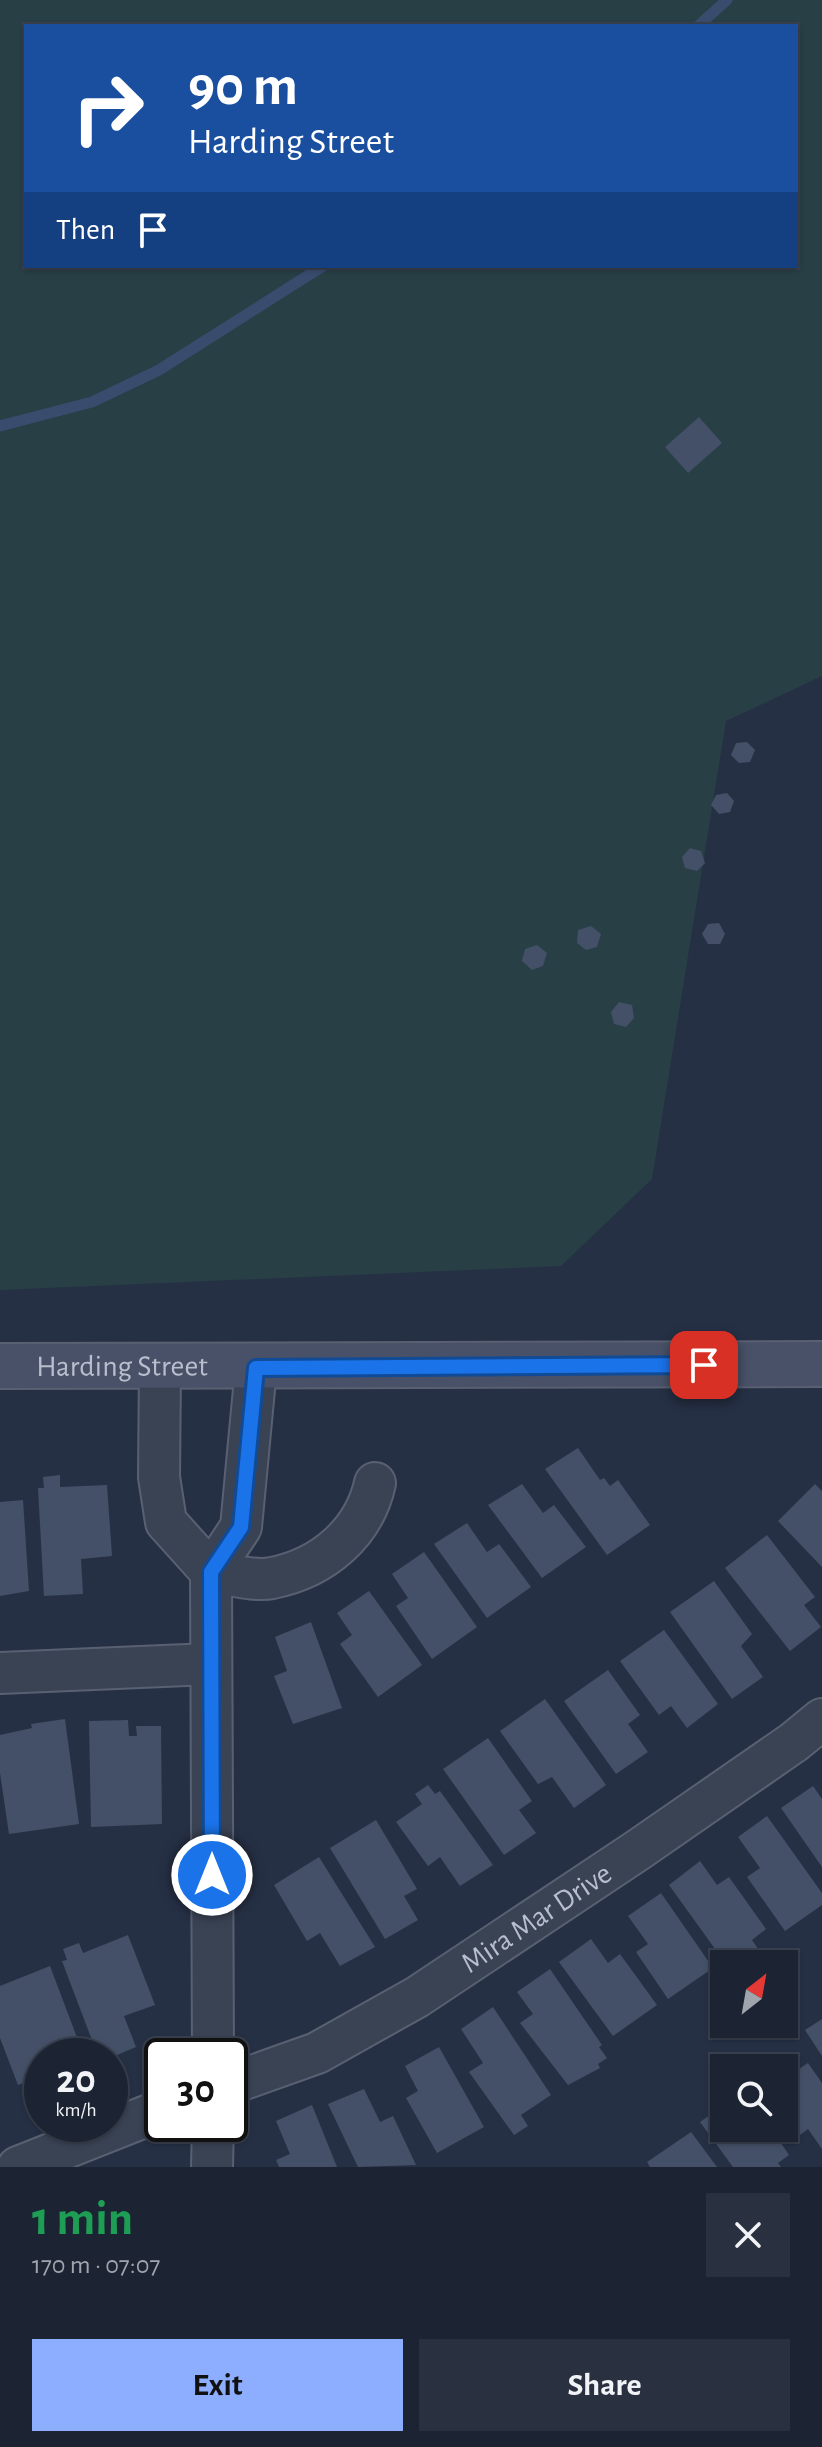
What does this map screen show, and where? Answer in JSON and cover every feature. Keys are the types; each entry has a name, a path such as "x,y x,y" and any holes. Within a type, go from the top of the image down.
{"street":[{"name":"Harding Street","path":"0,1366 256,1368 822,1364"},
{"path":"160,1367 159,1477 166,1522 211,1572 270,1579 309,1566 343,1544 370,1509 375,1483"},
{"path":"213,2038 211,1572 241,1527 256,1368"},
{"path":"0,1673 210,1664"},
{"name":"Mira Mar Drive","path":"248,2078 317,2053 417,1997 638,1850 794,1742 822,1719"},
{"path":"18,2167 144,2117"},
{"path":"212,2167 213,2142"}],"green space":[{"path":"0,0 822,0 822,676 726,721 652,1179 561,1266 0,1290"}],"building":[{"path":"699,417 722,443 688,473 665,447"},
{"path":"747,742 755,750 750,762 739,763 731,755 736,743"},
{"path":"727,793 734,801 730,812 719,814 711,805 716,795"},
{"path":"690,848 701,851 705,863 697,871 685,868 682,857"},
{"path":"719,923 725,934 720,944 708,944 702,934 708,924"},
{"path":"591,926 601,934 597,947 586,950 577,943 578,930"},
{"path":"537,945 547,953 543,966 532,970 522,961 525,949"},
{"path":"619,1002 632,1005 634,1018 626,1027 614,1024 611,1012"},
{"path":"578,1448 600,1480 604,1478 610,1486 618,1480 650,1525 607,1555 545,1469"},
{"path":"60,1475 60,1487 107,1485 112,1556 81,1559 83,1594 44,1596 38,1488 44,1488 43,1477"},
{"path":"522,1484 543,1513 554,1505 586,1547 542,1578 488,1505"},
{"path":"815,1484 822,1491 822,1567 778,1521"},
{"path":"23,1500 29,1591 0,1596 0,1502"},
{"path":"467,1523 487,1552 499,1544 531,1587 487,1618 434,1544"},
{"path":"767,1535 815,1597 804,1605 821,1627 790,1651 725,1568"},
{"path":"424,1552 477,1627 432,1659 396,1606 408,1598 392,1574"},
{"path":"714,1581 752,1634 741,1646 763,1677 732,1699 670,1612"},
{"path":"369,1591 422,1665 378,1697 340,1644 352,1635 337,1613"},
{"path":"311,1622 342,1708 293,1724 274,1676 287,1671 275,1637"},
{"path":"664,1630 718,1704 687,1728 671,1706 659,1715 620,1661"},
{"path":"608,1670 640,1715 628,1724 648,1752 616,1774 564,1701"},
{"path":"545,1699 606,1785 574,1808 552,1777 538,1784 500,1731"},
{"path":"65,1719 79,1824 9,1834 0,1773 0,1735 32,1728 31,1724"},
{"path":"128,1720 129,1736 137,1736 136,1726 161,1726 162,1824 91,1827 89,1721"},
{"path":"488,1738 532,1801 519,1810 536,1833 504,1855 443,1769"},
{"path":"428,1785 435,1794 440,1791 493,1865 460,1886 440,1857 428,1866 396,1822 422,1804 415,1794"},
{"path":"813,1786 822,1799 822,1867 781,1808"},
{"path":"767,1816 822,1893 822,1905 785,1931 747,1877 760,1868 738,1837"},
{"path":"376,1820 417,1889 404,1896 418,1920 385,1939 330,1848"},
{"path":"319,1857 375,1947 340,1966 320,1933 307,1941 274,1885"},
{"path":"700,1861 717,1885 729,1877 766,1929 752,1940 759,1950 716,1950 669,1885"},
{"path":"661,1893 710,1964 710,1970 668,1999 636,1952 648,1944 628,1916"},
{"path":"128,1935 155,2005 124,2016 136,2047 128,2050 128,2038 91,2038 62,1961 67,1960 63,1949 79,1943 83,1953"},
{"path":"591,1939 608,1963 620,1954 657,2005 613,2036 559,1962"},
{"path":"50,1966 77,2038 24,2038 24,2083 18,2085 0,2038 0,1986"},
{"path":"550,1969 602,2045 599,2047 607,2058 598,2064 600,2068 568,2085 520,2023 533,2014 517,1992"},
{"path":"493,2007 551,2095 521,2115 528,2126 514,2135 469,2072 483,2063 461,2029"},
{"path":"822,2019 822,2056 805,2030"},
{"path":"439,2047 484,2127 437,2153 406,2098 418,2091 405,2066"},
{"path":"808,2063 822,2083 822,2149 808,2129 798,2136 798,2070"},
{"path":"364,2089 380,2122 393,2116 416,2165 358,2167 328,2104"},
{"path":"312,2105 337,2167 279,2167 276,2160 290,2154 276,2121"},
{"path":"710,2115 710,2136 700,2122"},
{"path":"691,2132 717,2167 650,2167 647,2162"},
{"path":"715,2142 780,2142 789,2155 778,2163 781,2167 733,2167"}],"waterway":[{"path":"700,24 727,0"},
{"path":"0,426 92,402 159,370 320,268"}],"route":[{"path":"212,1875 211,1572 241,1527 256,1368 704,1365"}]}
